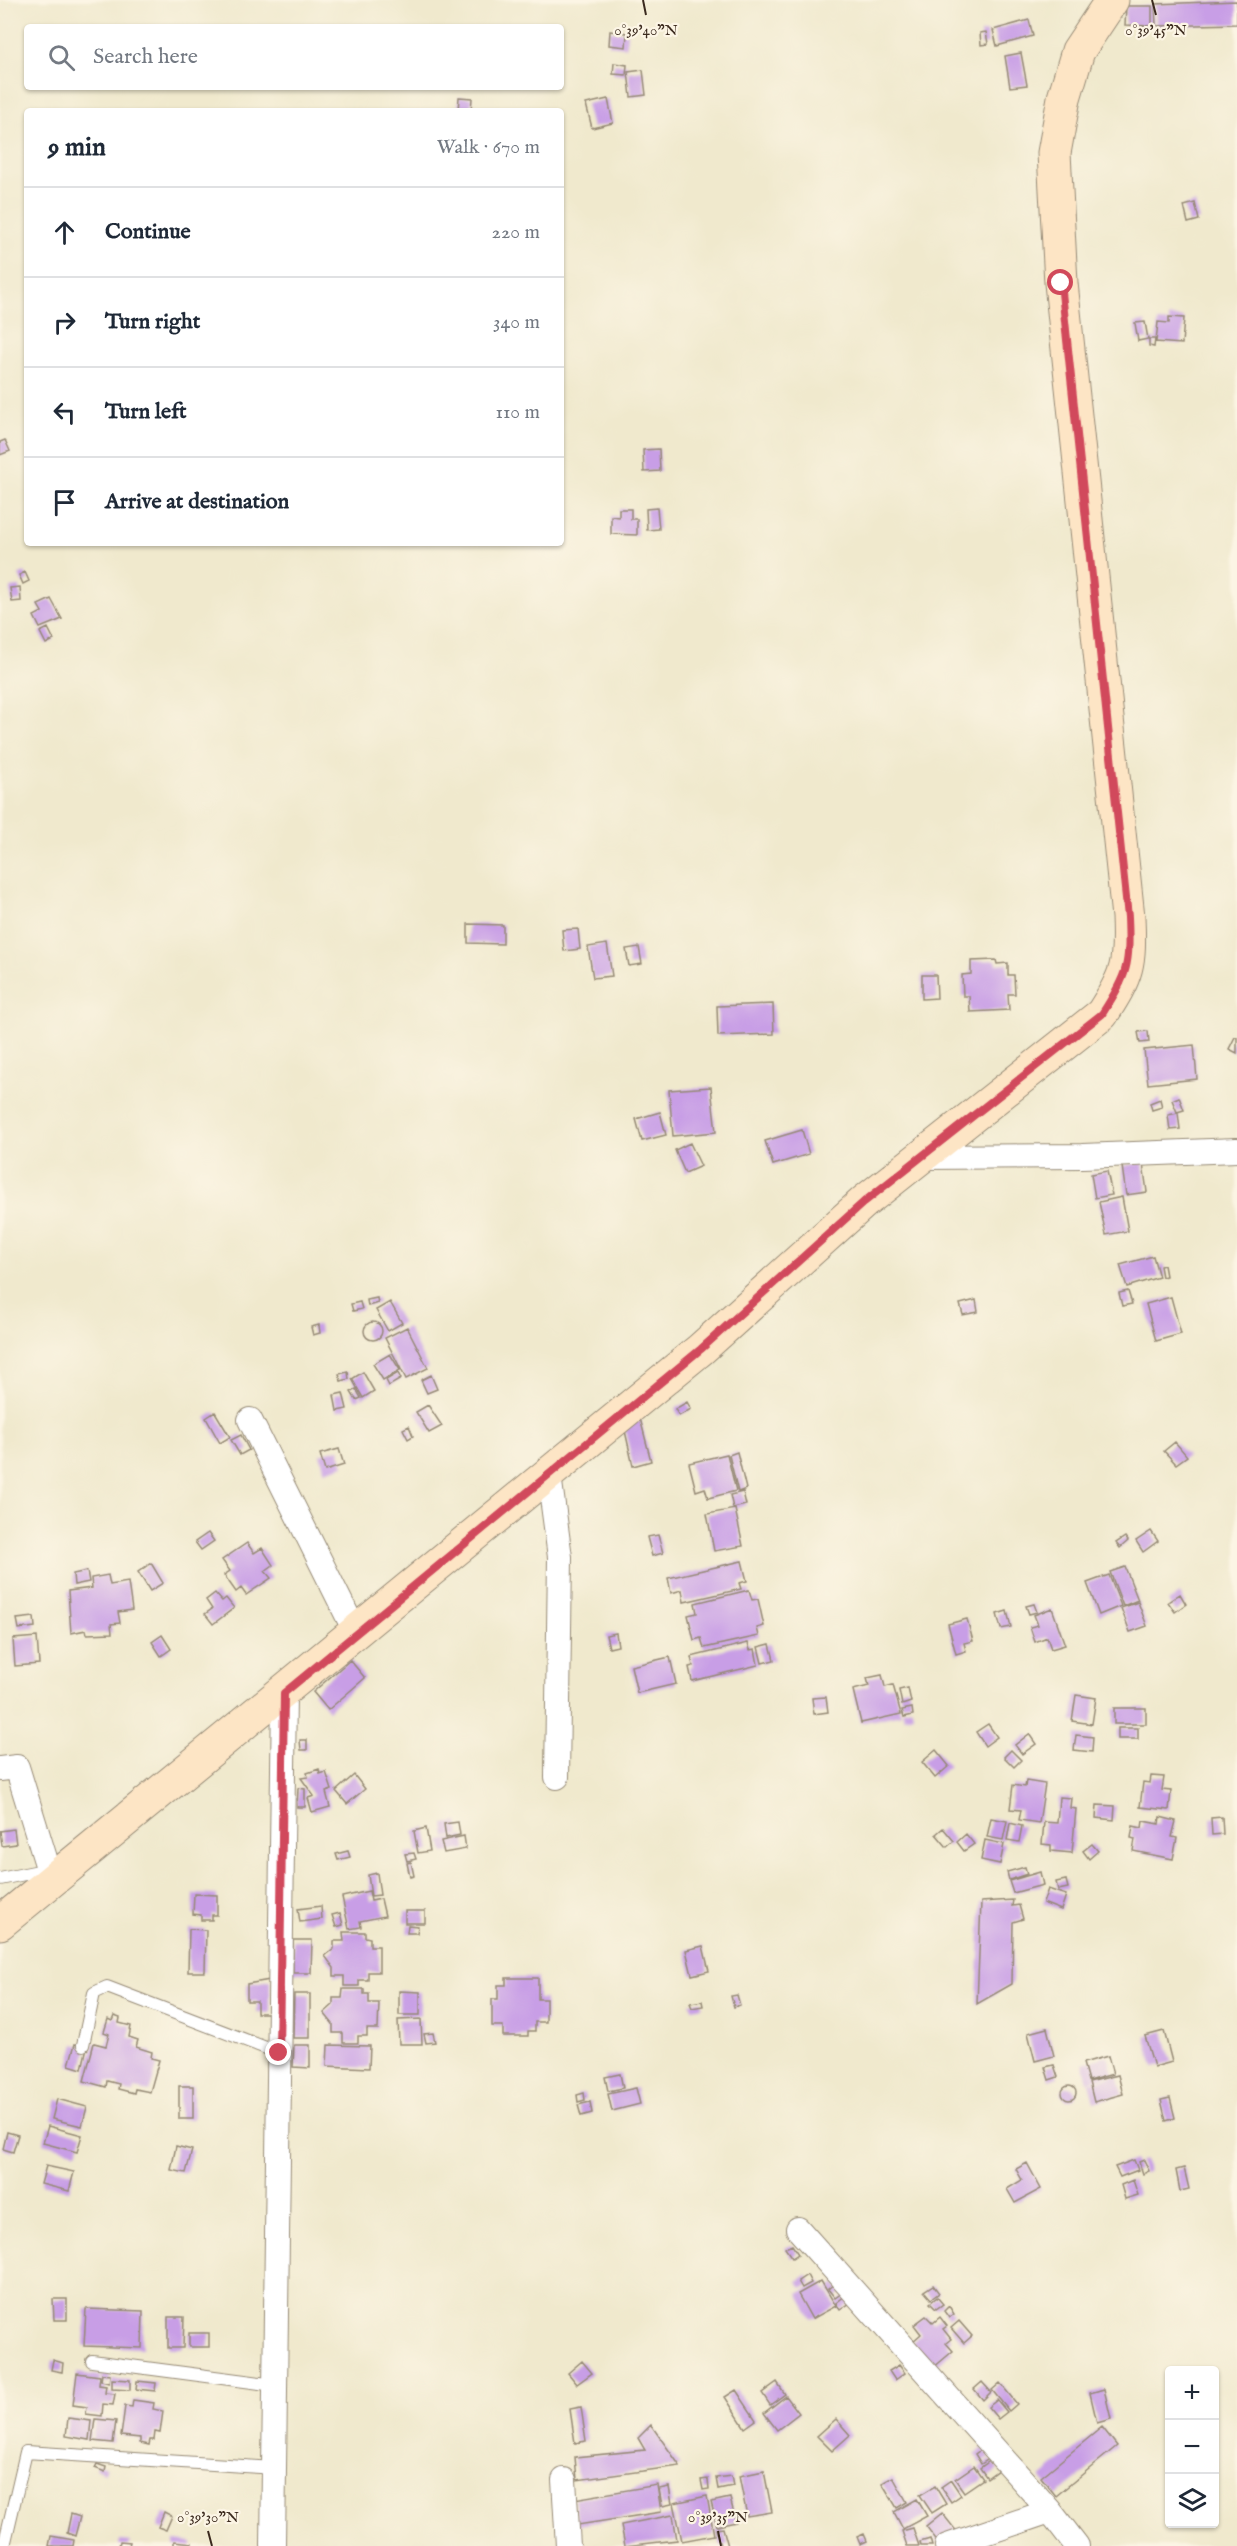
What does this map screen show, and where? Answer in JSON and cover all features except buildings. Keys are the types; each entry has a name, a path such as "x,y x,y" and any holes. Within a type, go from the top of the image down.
{"street":[{"path":"0,1923 51,1875 284,1693 701,1349 864,1202 1102,1014 1123,981 1128,968 1128,917 1061,283 1054,153 1064,98 1078,51 1112,0"},
{"path":"921,1157 1082,1156 1237,1150"},
{"path":"250,1420 356,1633"},
{"path":"549,1475 560,1557 557,1777"},
{"path":"273,2546 284,1693"},
{"path":"0,1769 17,1767 51,1875"},
{"path":"798,2229 1050,2511 1077,2546"},
{"path":"564,2480 568,2546"},
{"path":"947,2546 1050,2511"}],"lane":[{"path":"0,1879 51,1875"},
{"path":"83,2045 94,1994 107,1987 279,2053"},
{"path":"92,2361 275,2385"},
{"path":"4,2546 26,2452 274,2468"}],"route":[{"path":"279,2053 284,1693 701,1349 864,1202 1102,1014 1123,981 1128,968 1128,917 1061,283"}]}
